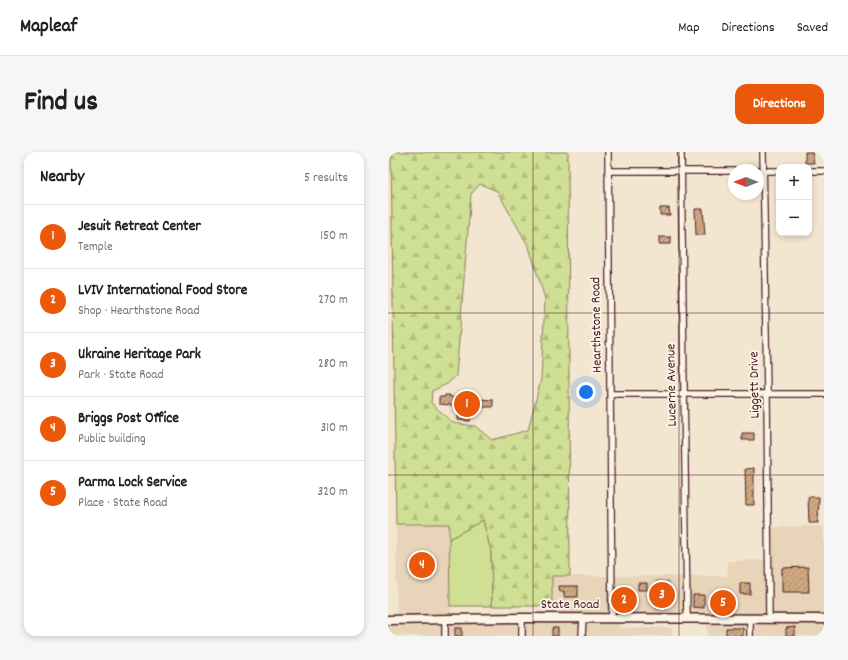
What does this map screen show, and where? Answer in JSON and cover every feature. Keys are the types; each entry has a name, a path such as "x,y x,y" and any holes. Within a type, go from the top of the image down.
{"main road":[{"name":"State Road","path":"388,620 522,618 824,618"}],"street":[{"name":"Hearthstone Road","path":"608,152 612,618"},
{"name":"Lucerne Avenue","path":"681,152 688,618"},
{"name":"Liggett Drive","path":"762,164 763,152"},
{"path":"608,171 728,171"},
{"path":"764,171 776,171"},
{"path":"812,171 824,171"},
{"name":"Liggett Drive","path":"762,200 767,394 769,618"},
{"path":"610,394 824,394"},
{"path":"522,618 522,636"},
{"path":"582,636 583,618"},
{"path":"750,618 750,636"},
{"path":"445,619 445,636"}],"shaded area":[{"path":"396,524 449,524 451,619 552,618 552,576 728,576 727,561 769,560 768,527 824,526 824,636 708,636 707,619 619,619 619,628 672,628 672,636 388,636 388,620 397,619"}],"green space":[{"path":"391,152 568,152 570,576 552,576 552,606 492,606 491,551 483,520 449,539 449,524 396,524","holes":["480,184 497,191 529,247 545,299 541,379 528,430 492,440 475,426 453,423 431,403 432,391 447,384 456,376 471,194"]},
{"path":"483,520 491,551 492,606 450,606 449,539"},
{"path":"656,581 668,581 668,609 656,609"}],"building":[{"path":"805,152 812,152 814,163 805,163"},
{"path":"660,208 669,208 670,215 660,215"},
{"path":"695,209 703,209 705,235 696,235"},
{"path":"659,237 671,237 671,244 659,244"},
{"path":"445,395 450,395 450,397 493,400 493,407 470,409 470,421 458,420 461,406 439,404 439,397 445,397"},
{"path":"742,433 754,433 754,440 742,440"},
{"path":"754,468 754,505 746,505 745,469"},
{"path":"808,497 819,497 818,523 809,523"},
{"path":"808,567 809,592 782,592 782,568"},
{"path":"638,583 647,583 647,590 638,590"},
{"path":"740,583 750,583 750,594 740,594"},
{"path":"559,586 578,586 578,597 564,597 564,591 560,592"},
{"path":"619,591 629,591 629,609 619,609"},
{"path":"693,595 704,595 704,608 693,607"},
{"path":"795,627 795,636 786,636 786,628"},
{"path":"455,628 462,628 462,636 455,636"},
{"path":"552,628 558,628 558,636 552,636"},
{"path":"726,628 743,628 743,636 726,636"}],"place":[{"name":"Jesuit Retreat Center","path":"467,404"},
{"name":"Briggs Post Office","path":"422,565"},
{"name":"Ukraine Heritage Park","path":"662,595"},
{"name":"LVIV International Food Store","path":"624,600"},
{"name":"Parma Lock Service","path":"723,603"}]}
